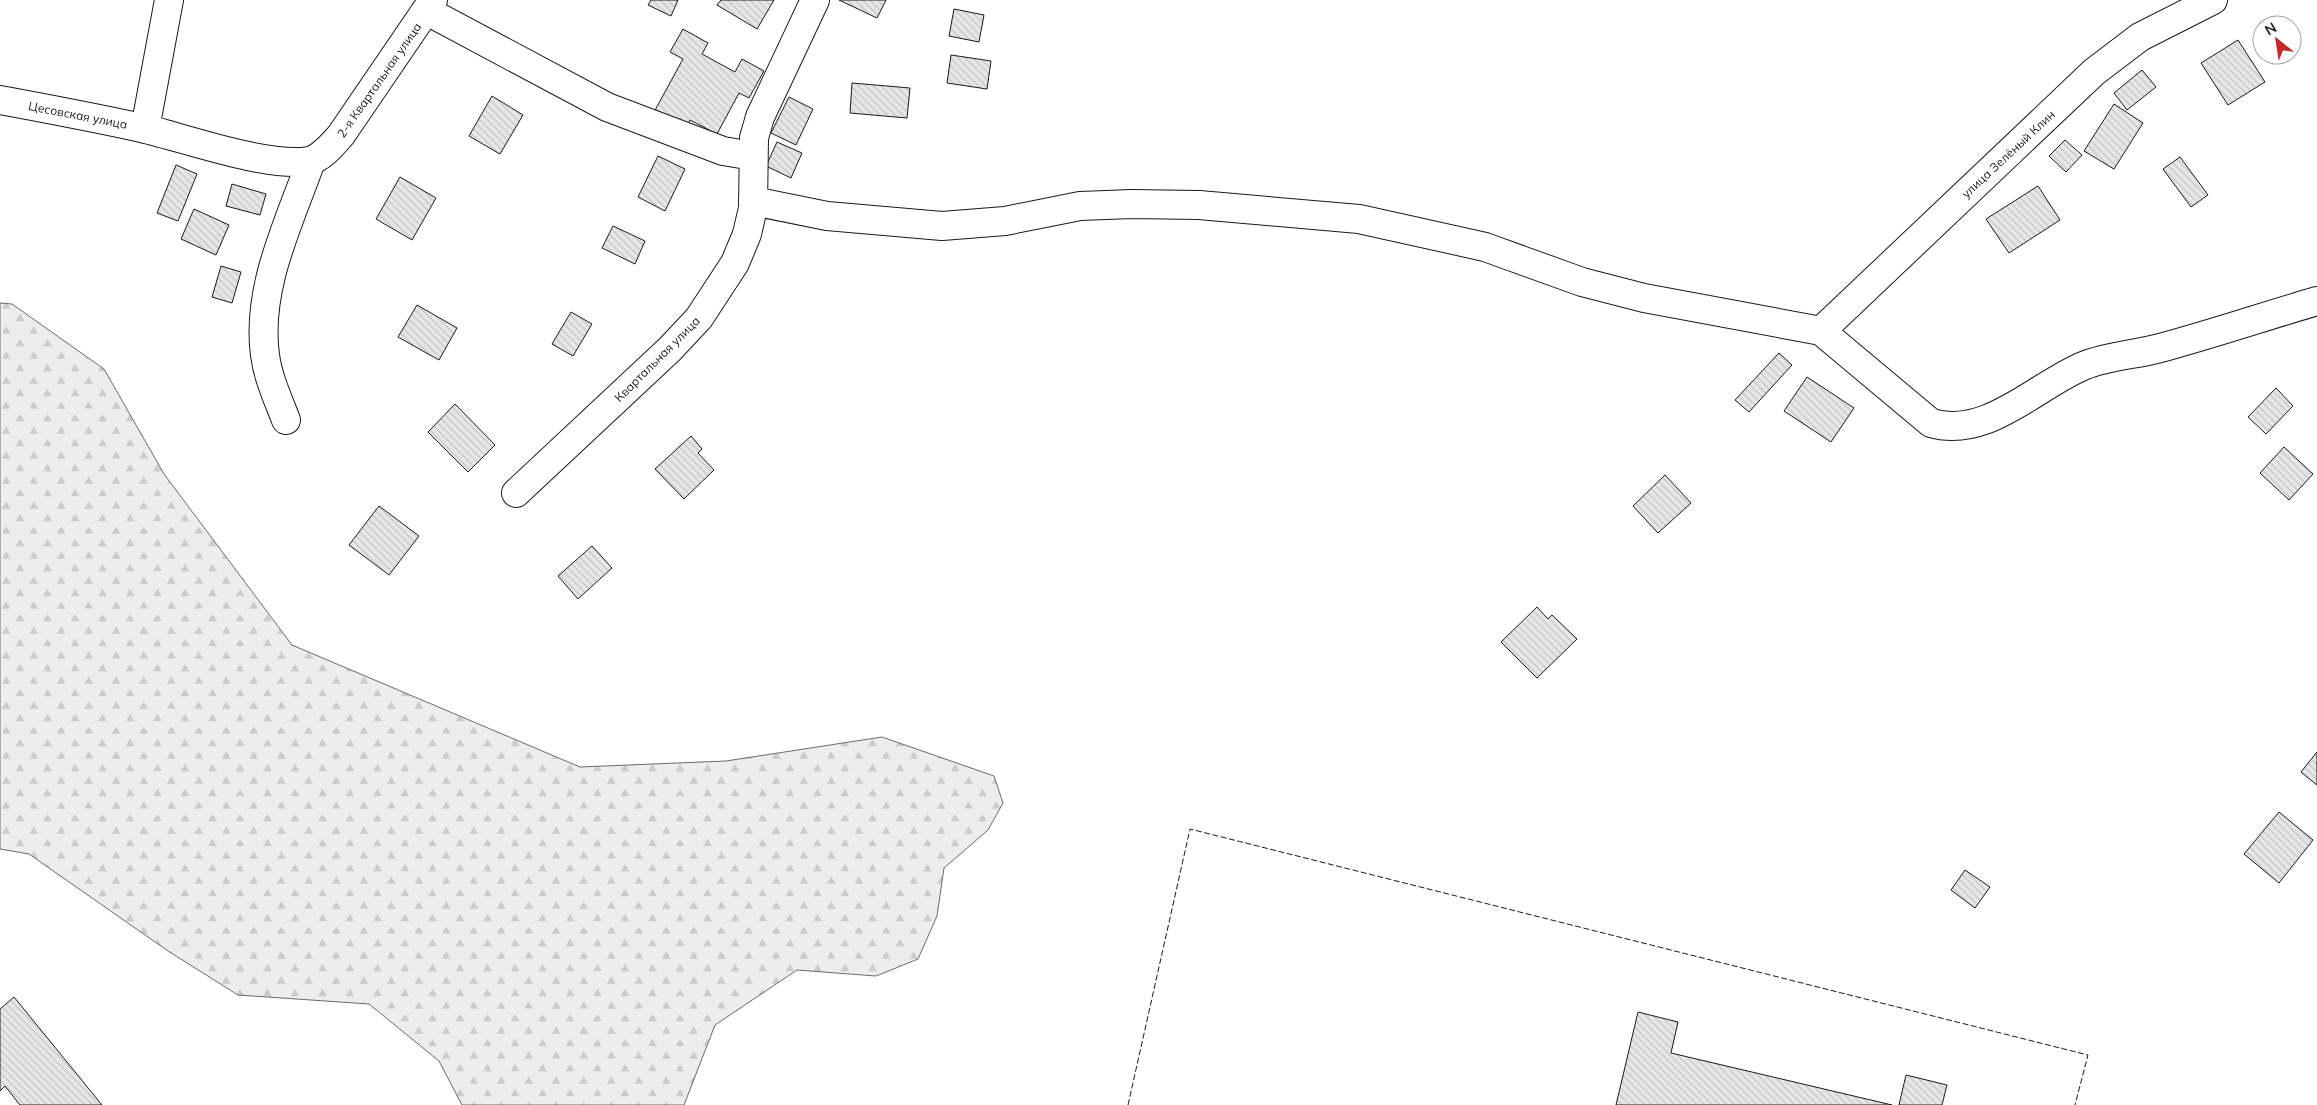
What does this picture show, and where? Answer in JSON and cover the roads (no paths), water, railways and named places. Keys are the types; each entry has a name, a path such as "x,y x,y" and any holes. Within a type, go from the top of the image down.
{"street":[{"name":"Цесовская улица","path":"0,100 145,129 168,0"},
{"name":"Квартальная улица","path":"516,493 670,349 700,318 735,263 748,234 752,201 754,138 760,117 815,0"},
{"name":"улица Зелёный Клин","path":"1821,331 2094,72 2140,37 2213,0"},
{"path":"430,6 607,107 723,151 753,156"},
{"name":"2-я Квартальная улица","path":"311,161 328,150 341,135 430,6"},
{"path":"145,129 261,158 311,161 283,240 265,303 263,328 265,356 271,382 286,420"},
{"path":"752,201 827,216 942,226 1005,221 1080,206 1132,204 1199,205 1359,218 1485,248 1582,282 1644,298 1821,331 1931,423 1947,428 1969,425 1988,419 2083,366 2106,358 2163,348 2317,301"}]}
